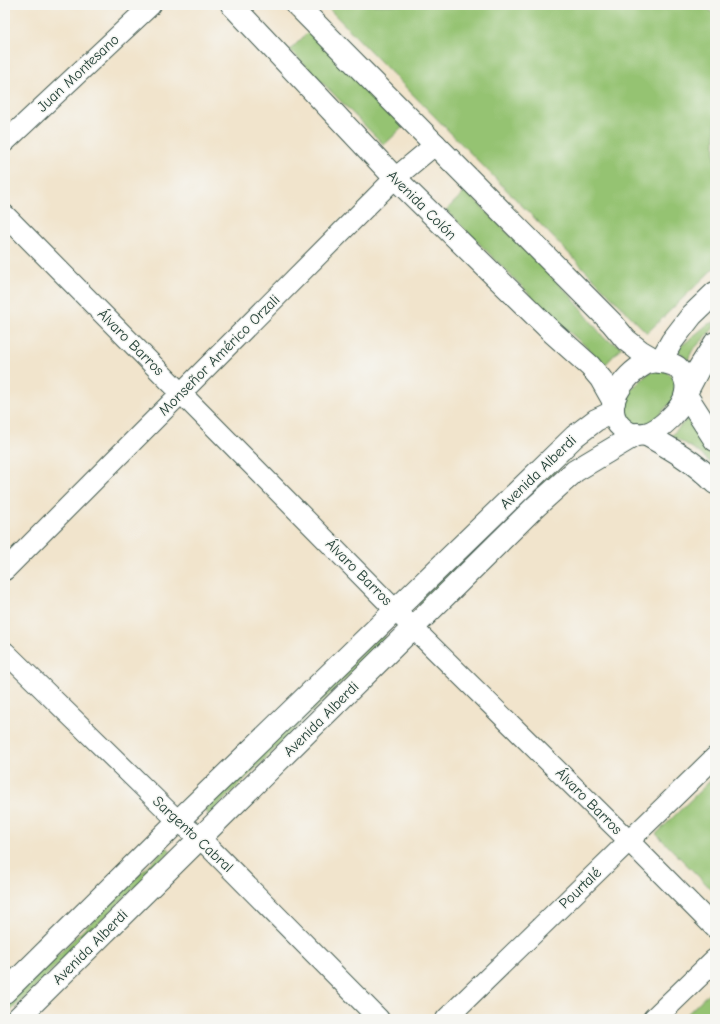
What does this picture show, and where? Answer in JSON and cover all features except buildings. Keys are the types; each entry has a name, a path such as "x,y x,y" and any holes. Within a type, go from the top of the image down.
{"main road":[{"path":"297,5 612,323 626,340 640,351 658,361 677,367 686,384 686,394 715,440"},
{"name":"Avenida Colón","path":"234,6 395,178 552,332 590,366 601,379 613,407"},
{"path":"715,293 692,315 658,361 646,364 626,379 618,390 613,407 619,425 624,430 634,434 641,434 655,430 673,415 682,403 698,370 715,342"},
{"name":"Avenida Alberdi","path":"5,992 178,821 575,436 613,407"},
{"path":"641,434 683,456 715,483"},
{"name":"Avenida Alberdi","path":"17,1019 533,509 575,471 641,434"},
{"path":"654,1019 715,960"}],"street":[{"name":"Juan Montesano","path":"5,142 151,5"},
{"name":"Monseñor Américo Orzali","path":"5,570 395,178 436,144"},
{"name":"Álvaro Barros","path":"5,215 395,610 715,928"},
{"name":"Sargento Cabral","path":"5,652 178,821 200,838 379,1019"},
{"name":"Pourtalé","path":"446,1019 628,840 715,757"}],"green space":[{"path":"329,5 705,5 715,16 715,267 647,333 327,7"},
{"path":"309,31 404,126 384,145 290,50"},
{"path":"466,191 571,296 604,338 622,347 601,369 592,352 550,315 446,210"},
{"path":"715,322 713,329 692,351 687,362 682,354 675,349 685,343 708,324"},
{"path":"662,368 677,381 674,399 652,422 635,426 621,412 625,395 650,372"},
{"path":"689,417 699,440 715,459 715,467 694,449 671,436"},
{"path":"594,425 599,429 421,606 417,602"},
{"path":"382,633 386,638 209,815 204,810"},
{"path":"715,776 715,893 656,834"},
{"path":"167,847 171,851 5,1017 5,1007"},
{"path":"715,987 715,1019 682,1019"}]}
